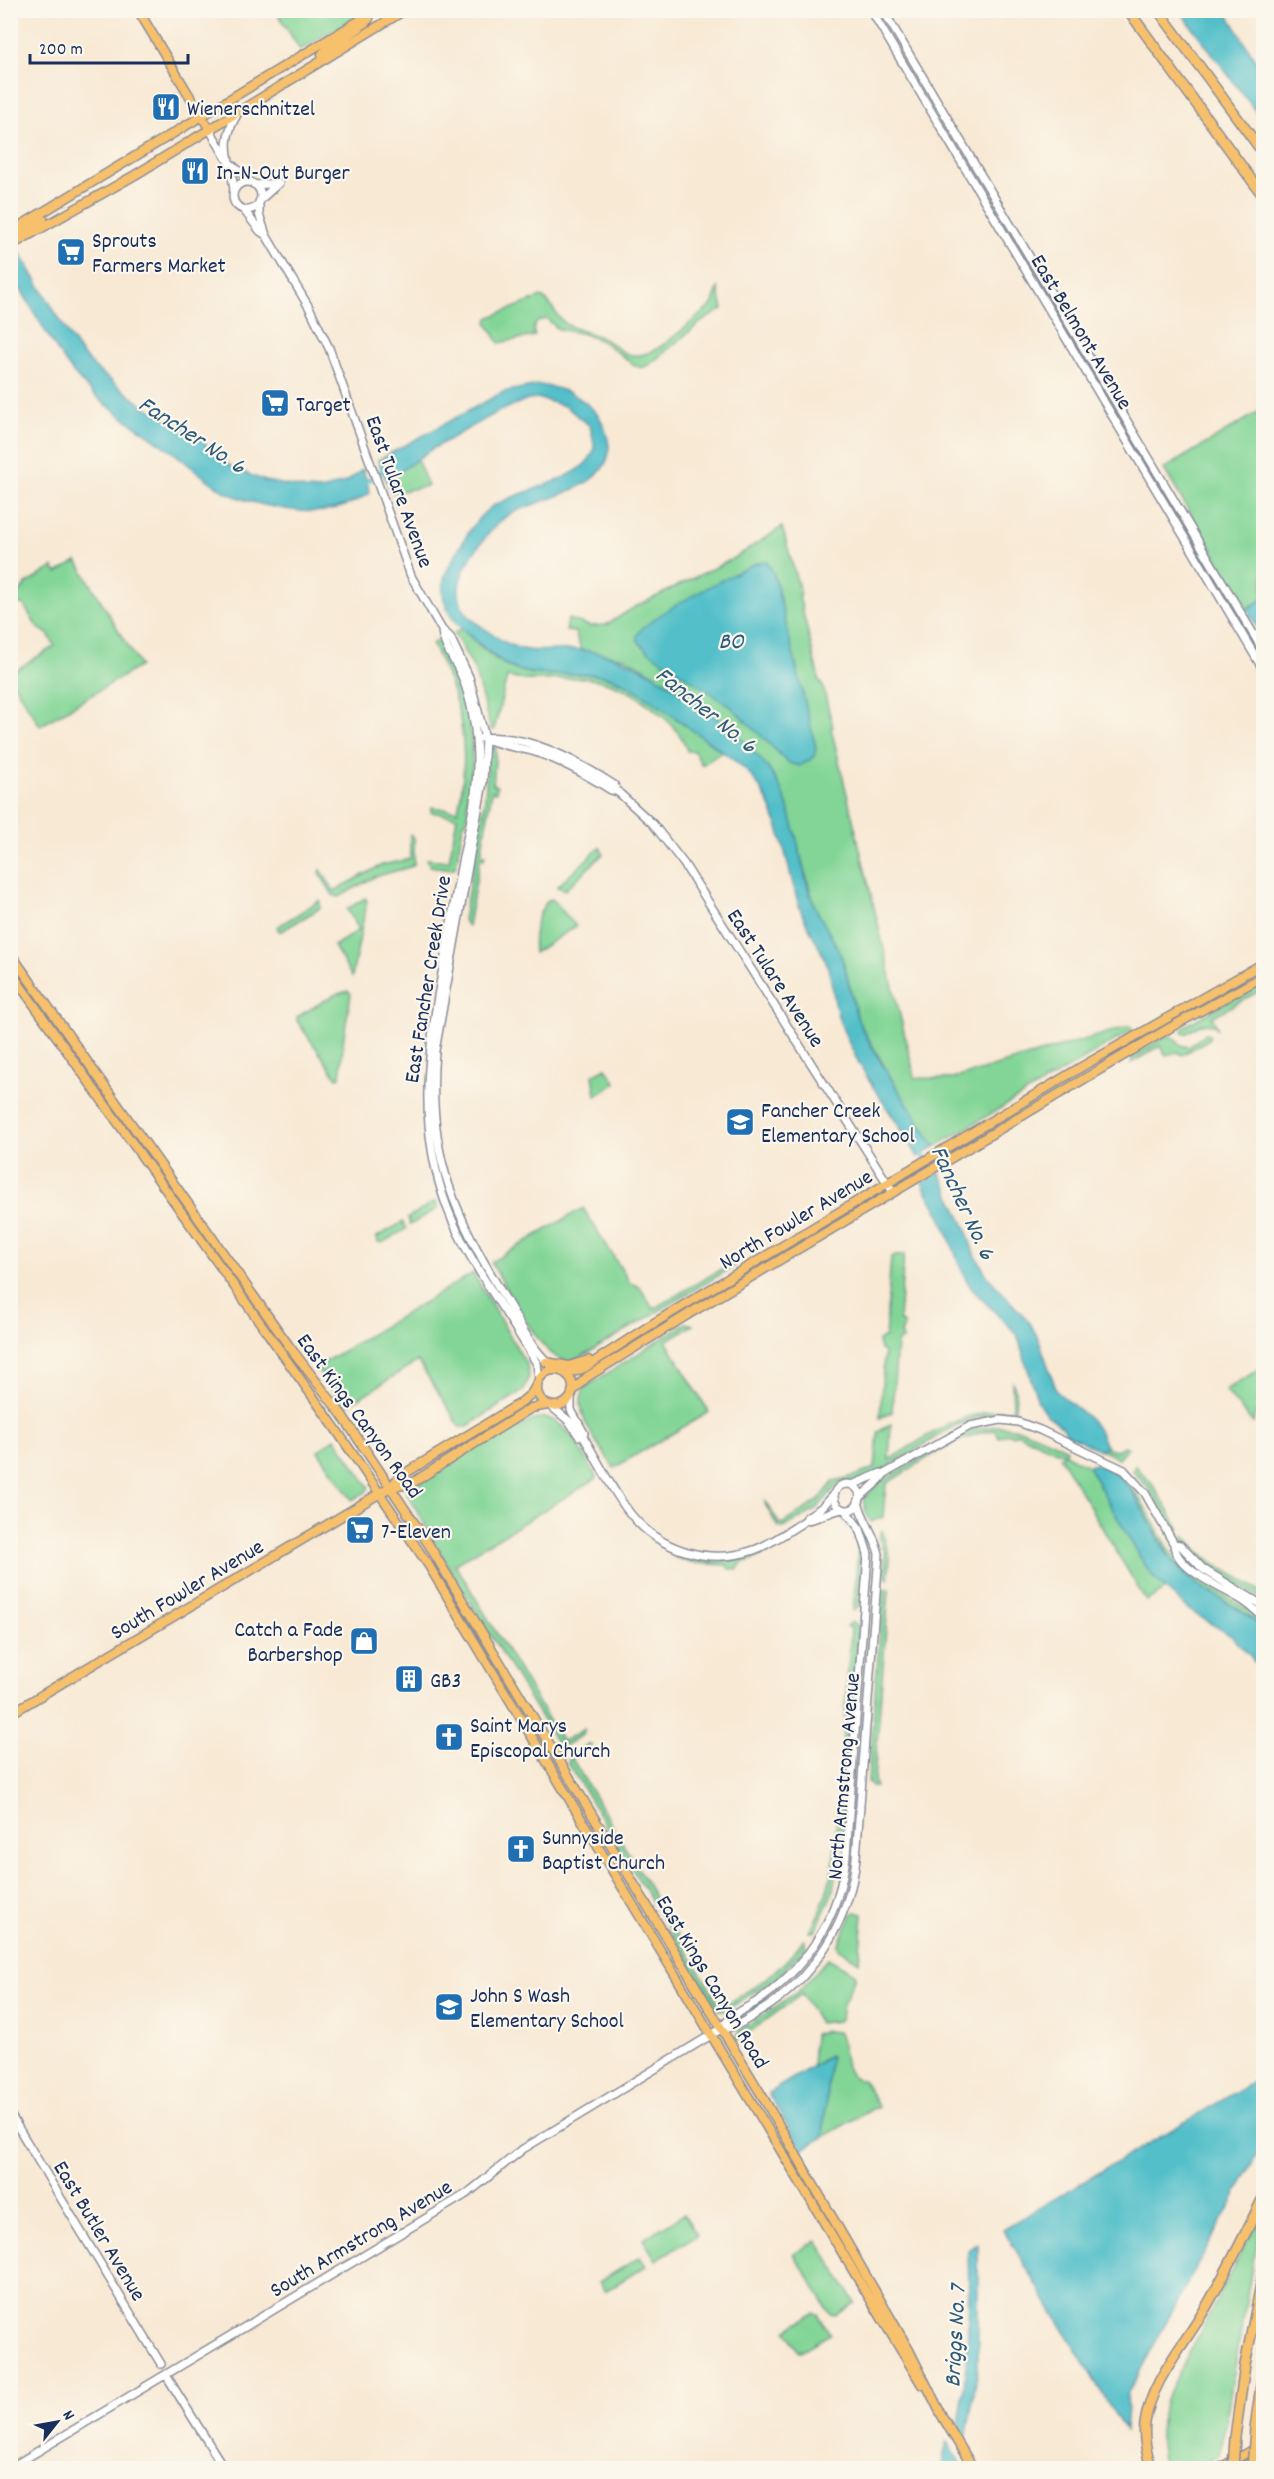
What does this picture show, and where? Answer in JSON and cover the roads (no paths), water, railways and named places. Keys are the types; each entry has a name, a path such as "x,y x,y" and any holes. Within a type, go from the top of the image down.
{"highway":[{"path":"1128,10 1263,197"},
{"path":"1158,10 1263,154"},
{"path":"1151,2469 1144,2430 1156,2389 1219,2284 1263,2196"},
{"path":"1233,2469 1245,2365 1263,2269"},
{"path":"1252,2469 1263,2364"},
{"path":"1263,2444 1263,2469"},
{"path":"1252,2469 1263,2463"}],"main road":[{"name":"East Tulare Avenue","path":"138,10 210,130"},
{"path":"13,232 377,10"},
{"path":"323,60 322,54 326,50 359,28 377,10"},
{"path":"11,246 210,130 405,10"},
{"path":"22,239 21,234 51,214 55,205"},
{"name":"East Kings Canyon Road","path":"10,953 392,1486 502,1663 721,2029 903,2340 942,2416"},
{"name":"North Fowler Avenue","path":"560,1371 577,1371 586,1367 649,1326 1041,1091 1263,963"},
{"name":"East Kings Canyon Road","path":"10,971 380,1493 448,1596 973,2469"},
{"name":"North Fowler Avenue","path":"572,1394 587,1377 624,1353 1173,1026 1263,976"},
{"path":"30,999 43,1009 76,1054 86,1059"},
{"path":"78,1067 86,1069 123,1120 135,1130"},
{"path":"996,1131 998,1123 1028,1106 1041,1091"},
{"path":"249,1308 261,1317 283,1348 289,1353 295,1353"},
{"path":"546,1362 562,1366 579,1364 649,1326"},
{"path":"560,1371 570,1378 572,1394 564,1404 531,1408 409,1485 392,1486 399,1477 519,1404 531,1394 538,1381 547,1372 560,1371"},
{"path":"538,1381 540,1399 550,1406"},
{"name":"South Fowler Avenue","path":"10,1714 392,1486"},
{"path":"448,1596 453,1596 458,1601 487,1649 502,1663"},
{"path":"871,2300 876,2303 903,2340"},
{"path":"1220,2469 1263,2444"},
{"path":"1240,2469 1263,2455"}],"street":[{"name":"East Belmont Avenue","path":"871,10 1263,671"},
{"name":"East Belmont Avenue","path":"883,10 1263,652"},
{"path":"228,161 227,134 239,112"},
{"name":"East Tulare Avenue","path":"210,130 228,161 259,190 259,214 266,235 320,328 411,576 442,630 450,637 470,677 484,738"},
{"name":"East Tulare Avenue","path":"228,161 235,202 266,235"},
{"path":"234,191 243,183 279,183 253,208 243,209"},
{"path":"1130,447 1145,463 1165,495 1170,495"},
{"name":"East Tulare Avenue","path":"442,630 442,639 464,682 476,738 493,736 516,740 558,755 614,785 618,792 653,824 679,857 893,1192"},
{"name":"East Fancher Creek Drive","path":"476,738 475,799 449,932 428,1064 429,1130 438,1178 454,1224 537,1364 538,1381"},
{"name":"East Fancher Creek Drive","path":"484,738 485,765 479,809 435,1052 434,1114 445,1176 461,1220 522,1328 546,1362 560,1371"},
{"path":"572,1394 571,1410 584,1433 583,1437"},
{"path":"550,1406 569,1421 579,1436 583,1437 630,1513 650,1533 674,1547 702,1555 738,1554 765,1545 806,1520 821,1508 839,1486 852,1485 884,1473 960,1430 992,1420 1009,1420 1029,1425 1105,1459 1124,1470 1141,1488 1180,1556 1198,1575 1244,1602 1263,1617"},
{"path":"806,1520 810,1521 825,1513 854,1507 869,1488 883,1477 884,1473"},
{"path":"852,1485 858,1491 859,1501"},
{"path":"834,1494 834,1502 844,1510"},
{"name":"North Armstrong Avenue","path":"721,2029 731,2028 764,2009 798,1981 825,1947 846,1904 855,1868 877,1584 877,1545 859,1501"},
{"name":"North Armstrong Avenue","path":"721,2029 726,2021 765,1996 801,1964 820,1938 838,1898 846,1856 868,1554 866,1542 856,1522 844,1510"},
{"path":"1174,1544 1180,1545 1203,1569 1263,1606"},
{"name":"South Armstrong Avenue","path":"10,2468 468,2193 523,2149 721,2029"},
{"name":"East Butler Avenue","path":"10,2114 161,2364"},
{"path":"166,2375 224,2469"}],"water":[{"path":"1180,11 1226,11 1263,73 1263,121"},
{"path":"18,250 70,337 95,368 145,407 189,430 233,468 265,481 322,490 348,481 363,469 370,493 342,507 313,512 260,504 218,487 103,402 71,370 47,335 11,273 11,254"},
{"path":"538,385 570,394 591,408 603,423 608,440 608,456 602,470 590,480 574,489 510,514 488,534 467,564 460,581 459,591 463,608 468,616 480,626 505,643 518,648 540,651 589,651 617,658 642,668 716,717 743,740 766,766 776,780 788,806 811,897 840,954 859,1022 886,1070 935,1147 918,1157 865,1074 839,1020 829,971 800,908 773,813 754,779 727,755 629,685 596,675 545,674 514,669 496,658 458,625 449,614 444,601 444,577 475,523 490,508 567,476 581,467 590,458 594,446 590,426 565,406 537,398 523,401 496,413 432,449 386,481 378,460 503,392"},
{"name":"BO","path":"766,561 774,574 816,748 814,757 800,766 789,763 730,706 648,651 637,639 641,630 669,609 754,564"},
{"path":"1263,599 1263,639 1247,609"},
{"path":"940,1173 966,1229 973,1251 988,1277 1030,1323 1039,1340 1057,1392 1091,1420 1107,1448 1098,1449 1066,1434 1064,1428 1046,1414 1038,1402 1017,1334 972,1289 965,1278 941,1217 922,1183"},
{"path":"1095,1464 1112,1471 1122,1479 1138,1501 1167,1553 1184,1573 1263,1629 1263,1676 1250,1655 1230,1635 1189,1610 1154,1578 1088,1466"},
{"path":"830,2056 823,2137 802,2150 768,2093"},
{"path":"1263,2076 1263,2144 1128,2393 1125,2431 1003,2229"},
{"path":"978,2244 978,2370 966,2439 958,2429 968,2340 968,2250"},
{"path":"947,2441 963,2468 941,2468"}],"waterway":[{"name":"Fancher No. 6","path":"363,484 387,467"},
{"name":"Fancher No. 6","path":"920,1149 936,1180"}],"place":[{"name":"Wienerschnitzel","path":"166,107"},
{"name":"In-N-Out Burger","path":"195,171"},
{"name":"Sprouts Farmers Market","path":"71,252"},
{"name":"Target","path":"275,403"},
{"name":"Fancher Creek Elementary School","path":"740,1122"},
{"name":"7-Eleven","path":"360,1530"},
{"name":"Catch a Fade Barbershop","path":"364,1641"},
{"name":"GB3","path":"409,1679"},
{"name":"Saint Marys Episcopal Church","path":"449,1737"},
{"name":"Sunnyside Baptist Church","path":"521,1849"},
{"name":"John S Wash Elementary School","path":"449,2007"}],"water label":[{"name":"Briggs No. 7","path":"954,2336"}]}
